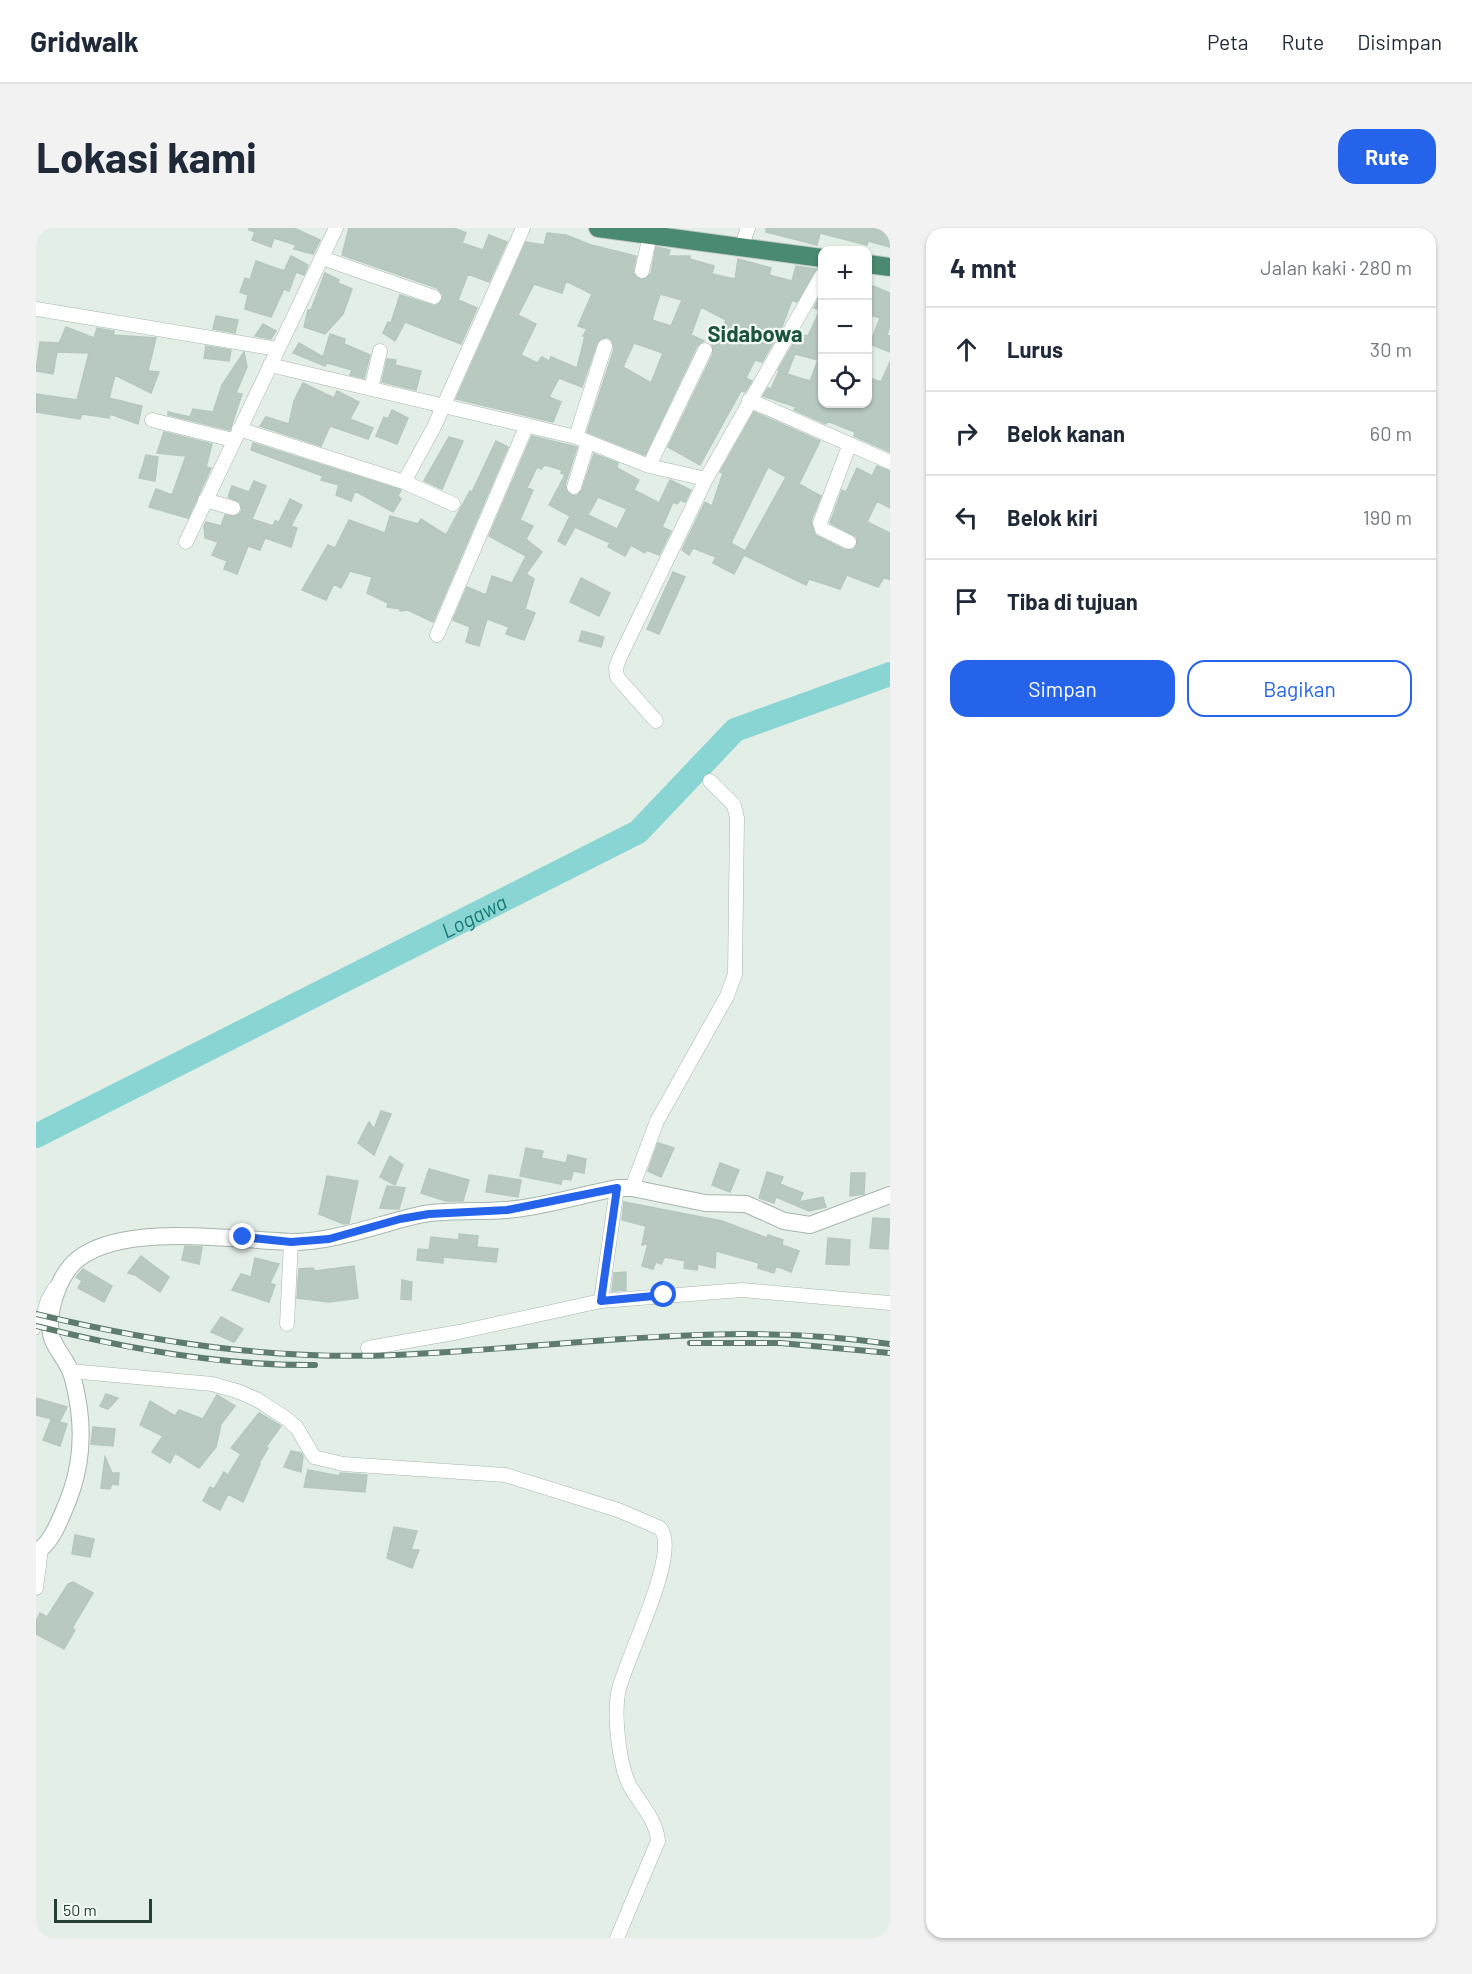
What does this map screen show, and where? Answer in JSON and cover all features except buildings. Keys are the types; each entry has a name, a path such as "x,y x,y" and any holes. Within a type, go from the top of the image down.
{"highway":[{"path":"598,228 631,230 650,235 745,237 818,257"},
{"path":"872,264 889,263"}],"street":[{"path":"186,542 336,228"},
{"path":"404,482 434,427 441,406 523,228"},
{"path":"642,271 650,235"},
{"path":"322,258 434,297"},
{"path":"656,721 622,685 616,668 706,479 818,282"},
{"path":"36,309 278,349"},
{"path":"574,488 582,440 605,346"},
{"path":"649,466 705,350"},
{"path":"371,389 380,351"},
{"path":"270,365 527,425 582,440 649,466 706,479"},
{"path":"749,400 849,446 890,462"},
{"path":"152,420 236,434 404,482 453,504"},
{"path":"437,635 527,425"},
{"path":"849,446 820,524 822,529 849,542"},
{"path":"205,500 233,508"},
{"path":"601,1301 625,1188 657,1120 727,996 735,974 737,818 729,798 710,781"},
{"path":"36,1588 38,1550 61,1519 76,1479 80,1460 80,1417 70,1371 52,1336 52,1306 64,1275 76,1260 88,1251 143,1238 243,1237 291,1242 329,1239 400,1219 429,1214 507,1210 625,1188 705,1203 746,1204 784,1221 810,1225 890,1195"},
{"path":"287,1324 291,1242"},
{"path":"368,1348 459,1332 601,1301 742,1290 890,1303"},
{"path":"70,1371 212,1384 256,1399 280,1414 297,1428 309,1451 318,1459 343,1464 505,1475 618,1510 660,1528 666,1541 657,1590 618,1694 623,1767 630,1786 653,1825 658,1841 617,1938"}],"lane":[{"path":"36,1330 44,1300 57,1278 64,1275"}],"waterway":[{"name":"Logawa","path":"36,1136 638,832 735,730 890,674"}],"railway":[{"path":"36,1314 170,1341 304,1355 396,1355 705,1335 766,1334 828,1337 890,1344"},
{"path":"36,1326 139,1349 209,1359 280,1365 315,1365"},
{"path":"690,1343 780,1343 890,1353"}],"district":[{"name":"Sidabowa","path":"755,333"}],"route":[{"path":"243,1237 291,1242 329,1239 400,1219 439,1212 507,1210 617,1188 601,1301 664,1295"}]}
